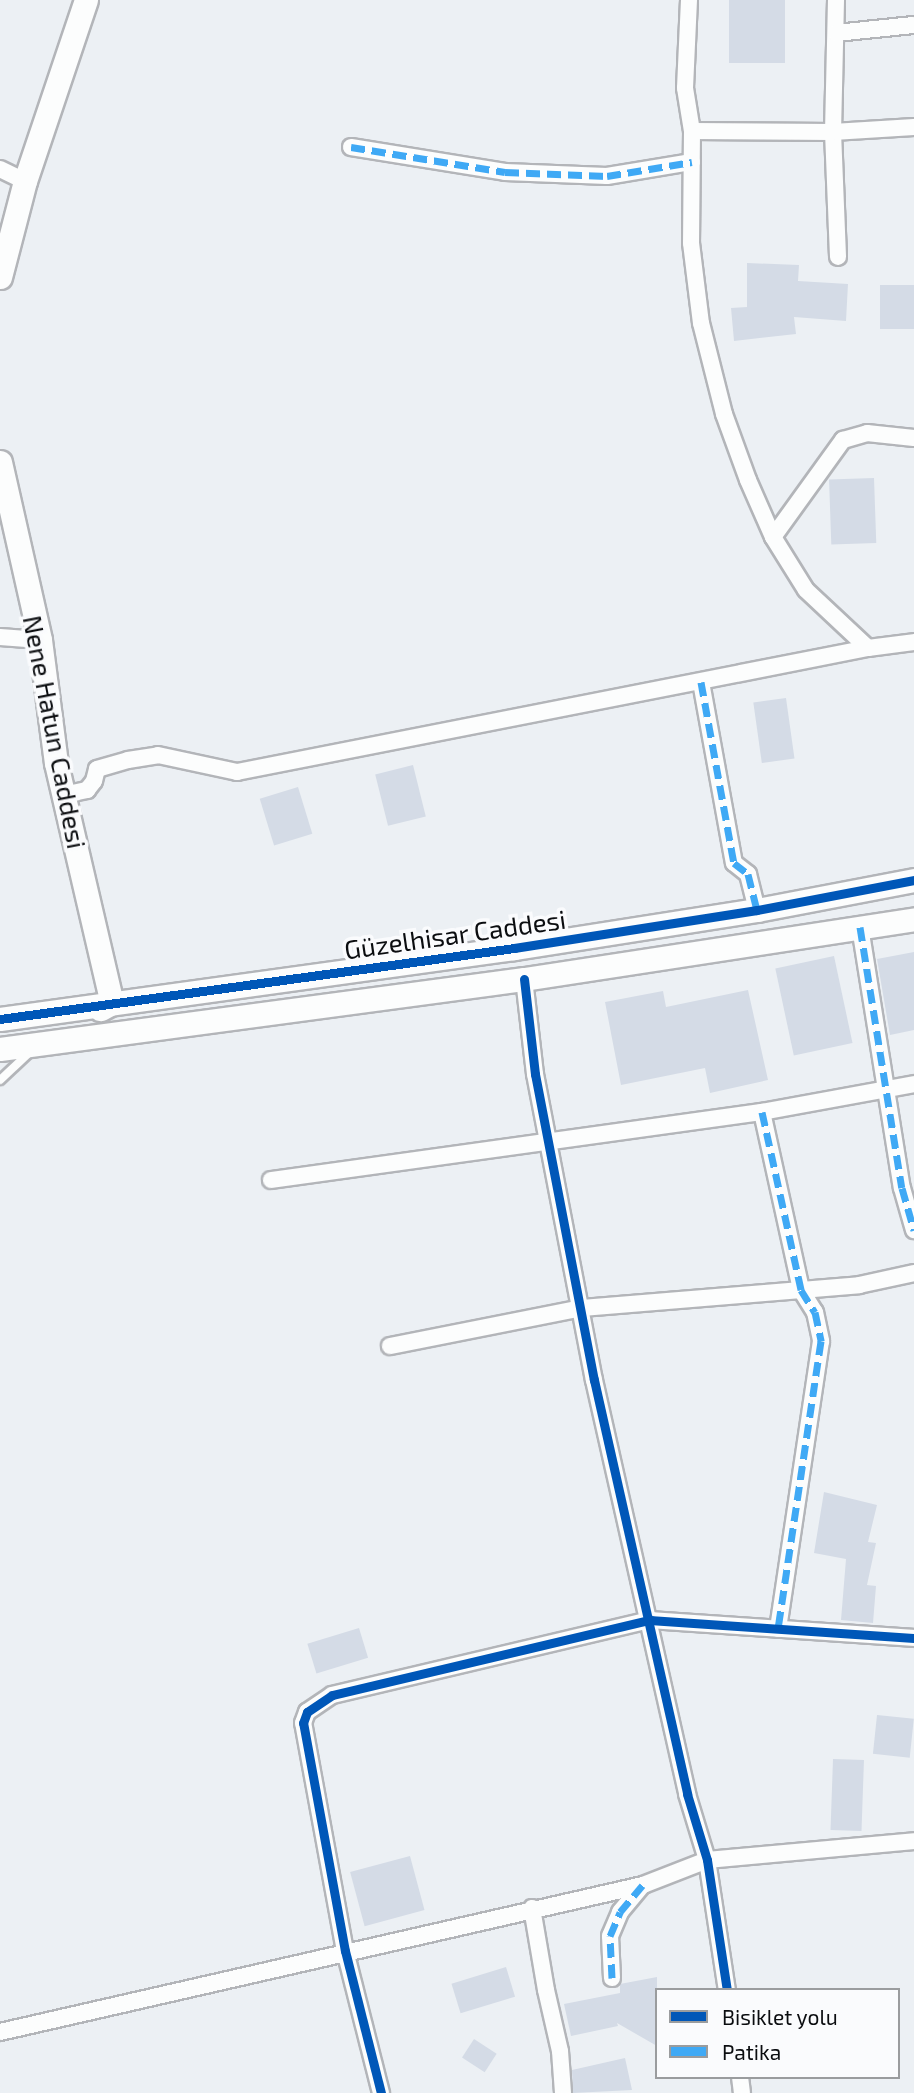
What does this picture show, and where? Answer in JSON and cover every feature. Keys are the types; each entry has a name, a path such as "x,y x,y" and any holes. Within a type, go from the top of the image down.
{"street":[{"path":"0,277 25,181 86,0"},
{"path":"689,0 685,88 692,131 691,243 701,323 724,414 748,480 774,537 806,590 868,648"},
{"path":"836,0 833,132 838,257"},
{"path":"836,33 914,25"},
{"path":"692,131 833,132 914,127"},
{"path":"351,147 505,172 607,176 692,162"},
{"path":"0,169 25,181"},
{"path":"774,537 843,440 867,433 914,438"},
{"name":"Nene Hatun Caddesi","path":"0,462 40,640 56,763 112,1003"},
{"path":"0,637 40,640"},
{"path":"64,796 87,790 97,769 128,760 158,755 237,772 868,648 914,642"},
{"path":"701,682 734,863 748,874 757,910"},
{"name":"Güzelhisar Caddesi","path":"0,1019 514,948 757,910 914,880"},
{"name":"Güzelhisar Caddesi","path":"0,1049 524,978 914,919"},
{"path":"860,927 902,1188 914,1230"},
{"path":"524,978 535,1074 594,1380 687,1794 707,1860 727,1988"},
{"path":"40,1043 112,1003"},
{"path":"271,1180 762,1112 914,1084"},
{"path":"762,1112 801,1290 815,1312 821,1341 778,1629"},
{"path":"390,1346 582,1308 859,1284 914,1273"},
{"path":"381,2093 345,1951 303,1723 307,1712 332,1695 650,1620 914,1638"},
{"path":"0,2032 532,1908 643,1885 707,1860 914,1841"},
{"path":"612,1978 610,1936 621,1912 643,1885"},
{"path":"532,1908 546,1990 561,2051 563,2093"}],"lane":[{"path":"0,1080 40,1043"}],"building":[{"path":"729,0 785,0 785,63 729,63"},
{"path":"747,263 799,265 798,281 848,284 846,321 794,317 796,334 734,341 731,308 747,307"},
{"path":"880,285 914,285 914,329 880,329"},
{"path":"874,478 876,543 831,545 829,480"},
{"path":"786,698 794,758 762,763 753,703"},
{"path":"413,765 426,816 388,826 375,774"},
{"path":"298,787 312,834 274,846 260,799"},
{"path":"914,952 914,1030 890,1035 877,959"},
{"path":"834,956 853,1043 794,1056 775,968"},
{"path":"748,990 768,1080 710,1093 705,1068 621,1085 605,1002 663,991 666,1007"},
{"path":"824,1492 877,1505 868,1542 876,1543 867,1585 876,1586 873,1623 841,1620 846,1559 814,1553"},
{"path":"359,1628 368,1658 316,1673 307,1644"},
{"path":"877,1715 914,1719 910,1758 873,1754"},
{"path":"833,1759 864,1760 862,1831 831,1830"},
{"path":"410,1856 424,1910 365,1926 350,1872"},
{"path":"506,1967 515,1997 461,2013 451,1984"},
{"path":"657,1977 655,2045 617,2023 618,2026 571,2036 564,2004 620,1993 620,1984"},
{"path":"474,2039 497,2054 485,2072 462,2057"},
{"path":"625,2058 632,2090 573,2093 572,2070"}],"marked path":[{"path":"351,147 505,172 607,176 692,162"},
{"path":"701,682 734,863 748,874 757,910"},
{"path":"860,927 902,1188 914,1230"},
{"path":"762,1112 801,1290 815,1312 821,1341 778,1629"},
{"path":"612,1978 610,1936 620,1912 643,1885"}],"cycle path":[{"path":"0,1019 514,948 757,910 914,880"},
{"path":"524,979 535,1074 594,1380 687,1794 707,1860 727,1988"},
{"path":"381,2093 345,1951 303,1723 307,1712 332,1695 650,1620 914,1638"}]}
